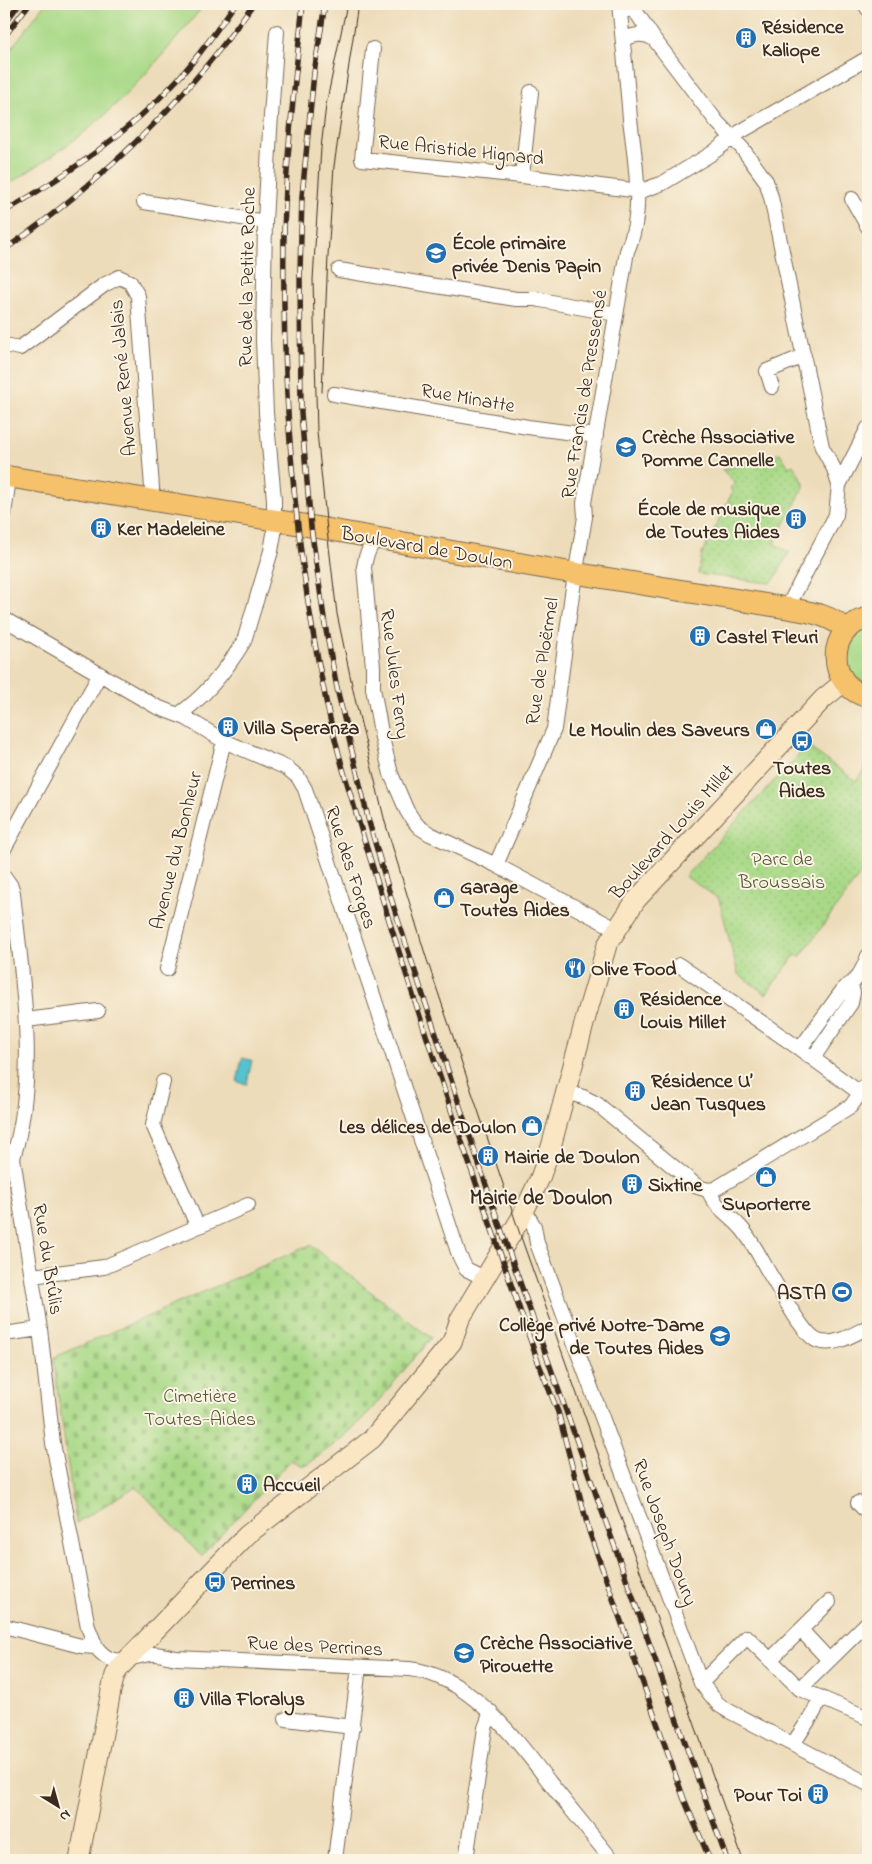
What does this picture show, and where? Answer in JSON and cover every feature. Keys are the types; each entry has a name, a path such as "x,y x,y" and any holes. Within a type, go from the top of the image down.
{"main road":[{"name":"Boulevard de Doulon","path":"6,477 787,608 826,616 846,630"},
{"path":"868,618 858,621 846,630 839,642 836,656 838,670 844,682 854,691 868,697"}],"street":[{"path":"619,4 636,12 654,39 717,122 733,137 766,181 770,191 822,447 834,469 839,485 836,515 787,608"},
{"name":"Rue Francis de Pressensé","path":"576,573 585,517 584,503 616,314 627,252 637,213 619,4"},
{"path":"865,4 868,9"},
{"name":"Rue de la Petite Roche","path":"178,715 202,698 244,641 271,551 274,499 266,413 263,340 265,222 277,32"},
{"path":"623,39 638,34 647,34 654,39"},
{"name":"Rue Aristide Hignard","path":"373,49 362,159 636,190"},
{"path":"636,190 652,188 663,183 711,154 733,137 868,58"},
{"path":"522,176 531,92"},
{"path":"852,199 868,227"},
{"path":"144,202 265,222"},
{"path":"339,270 516,299 535,298 616,314"},
{"name":"Avenue René Jalais","path":"4,346 20,348 104,285 119,277 130,282 138,296 152,480 150,501"},
{"path":"772,387 768,371 804,356"},
{"name":"Rue Minatte","path":"334,394 528,427 596,436"},
{"path":"839,485 866,436"},
{"path":"4,514 6,477"},
{"name":"Rue Jules Ferry","path":"374,538 364,567 372,651 373,688 391,774 407,812 419,827 430,834 496,865 616,929"},
{"name":"Rue de Ploërmel","path":"496,865 554,728 576,573"},
{"name":"Rue des Forges","path":"4,619 157,707 178,715 224,741 287,768 298,777 305,789 459,1255 466,1269 484,1278"},
{"path":"4,848 100,674"},
{"name":"Boulevard Louis Millet","path":"79,1860 115,1675 126,1660 144,1644 247,1536 361,1448 380,1430 452,1342 460,1319 525,1211 540,1178 551,1147 596,980 607,946 616,929 642,893 823,699 844,682"},
{"name":"Avenue du Bonheur","path":"167,969 224,741"},
{"name":"Rue du Brûlis","path":"4,876 11,886 13,893 26,1020 27,1065 20,1135 8,1159 32,1276 49,1414 59,1476 88,1627 96,1646"},
{"path":"800,1049 845,987 851,985 864,966 868,956"},
{"path":"566,1092 597,1104 698,1187 708,1190 715,1189 851,1106 864,1087 813,1058 679,964"},
{"path":"813,1058 851,1003 853,993 851,985"},
{"path":"26,1020 98,1011"},
{"path":"163,1082 153,1125 197,1225"},
{"path":"708,1190 713,1201 743,1230 798,1319 812,1338 818,1341 835,1341 847,1338 868,1327"},
{"path":"32,1276 104,1267 197,1225 248,1205"},
{"name":"Rue Joseph Doury","path":"525,1211 534,1226 537,1243 701,1683 719,1705 727,1710 868,1784"},
{"path":"4,1334 40,1329"},
{"path":"770,1660 828,1602"},
{"path":"800,1689 868,1622"},
{"path":"4,1626 81,1646 96,1646 104,1656 117,1661 126,1660"},
{"path":"801,1630 829,1660"},
{"path":"701,1683 747,1637 800,1689 868,1718"},
{"name":"Rue des Perrines","path":"126,1660 152,1654 177,1658 409,1669 430,1673 461,1690 492,1712 612,1860"},
{"path":"335,1860 359,1667"},
{"path":"793,1744 814,1712 820,1697"},
{"path":"466,1860 485,1728 492,1712"},
{"path":"286,1719 353,1727"}],"green space":[{"path":"45,4 205,4 150,69 101,118 61,150 4,187 4,58"},
{"path":"780,453 789,467 793,465 804,483 804,487 774,544 789,552 775,578 770,583 698,574 702,554 733,491 730,488 736,483 722,470"},
{"path":"868,628 868,686 855,677 847,665 846,658 849,643 854,636"},
{"name":"Parc de Broussais","path":"868,744 868,853 866,856 868,864 800,957 795,955 766,994 738,974 719,899 685,876 807,746 856,781 864,770"},
{"path":"4,886 6,892 12,954 4,950"},
{"name":"Cimetière Toutes-Aides","path":"310,1245 431,1338 370,1411 346,1435 307,1465 300,1465 291,1460 201,1556 136,1486 76,1523 53,1358"}],"water":[{"path":"242,1058 252,1060 247,1084 237,1082"}],"tram line":[{"path":"347,4 326,105 321,148 313,280 317,432 337,614 355,699 385,822 426,957 522,1240 743,1860"},
{"path":"322,392 334,166 358,4"}],"railway":[{"path":"4,24 19,4"},
{"path":"4,37 29,4"},
{"path":"4,212 73,168 117,136 158,100 208,43 235,4"},
{"path":"4,250 74,197 140,138 199,74 253,4"},
{"path":"303,4 291,119 285,205 285,348 297,518 304,574 323,686 350,794 383,901 478,1188 537,1359 558,1412 589,1531 684,1799 710,1860"},
{"path":"325,4 314,73 302,196 300,272 301,413 311,527 325,625 338,693 369,822 394,908 498,1221 727,1860"}],"place":[{"name":"Résidence Kaliope","path":"746,38"},
{"name":"École primaire privée Denis Papin","path":"436,253"},
{"name":"Crèche Associative Pomme Cannelle","path":"626,447"},
{"name":"École de musique de Toutes Aides","path":"796,519"},
{"name":"Ker Madeleine","path":"101,528"},
{"name":"Castel Fleuri","path":"700,636"},
{"name":"Villa Speranza","path":"228,727"},
{"name":"Le Moulin des Saveurs","path":"766,729"},
{"name":"Toutes Aides","path":"802,741"},
{"name":"Garage Toutes Aides","path":"444,898"},
{"name":"Olive Food","path":"575,968"},
{"name":"Résidence Louis Millet","path":"624,1009"},
{"name":"Résidence U’ Jean Tusques","path":"635,1091"},
{"name":"Les délices de Doulon","path":"532,1126"},
{"name":"Mairie de Doulon","path":"488,1156"},
{"name":"Suporterre","path":"766,1177"},
{"name":"Sixtine","path":"632,1184"},
{"name":"ASTA","path":"842,1292"},
{"name":"Collège privé Notre-Dame de Toutes Aides","path":"720,1336"},
{"name":"Accueil","path":"247,1484"},
{"name":"Perrines","path":"215,1582"},
{"name":"Crèche Associative Pirouette","path":"464,1653"},
{"name":"Villa Floralys","path":"184,1698"},
{"name":"Pour Toi","path":"818,1794"}],"district":[{"name":"Mairie de Doulon","path":"541,1197"}]}
